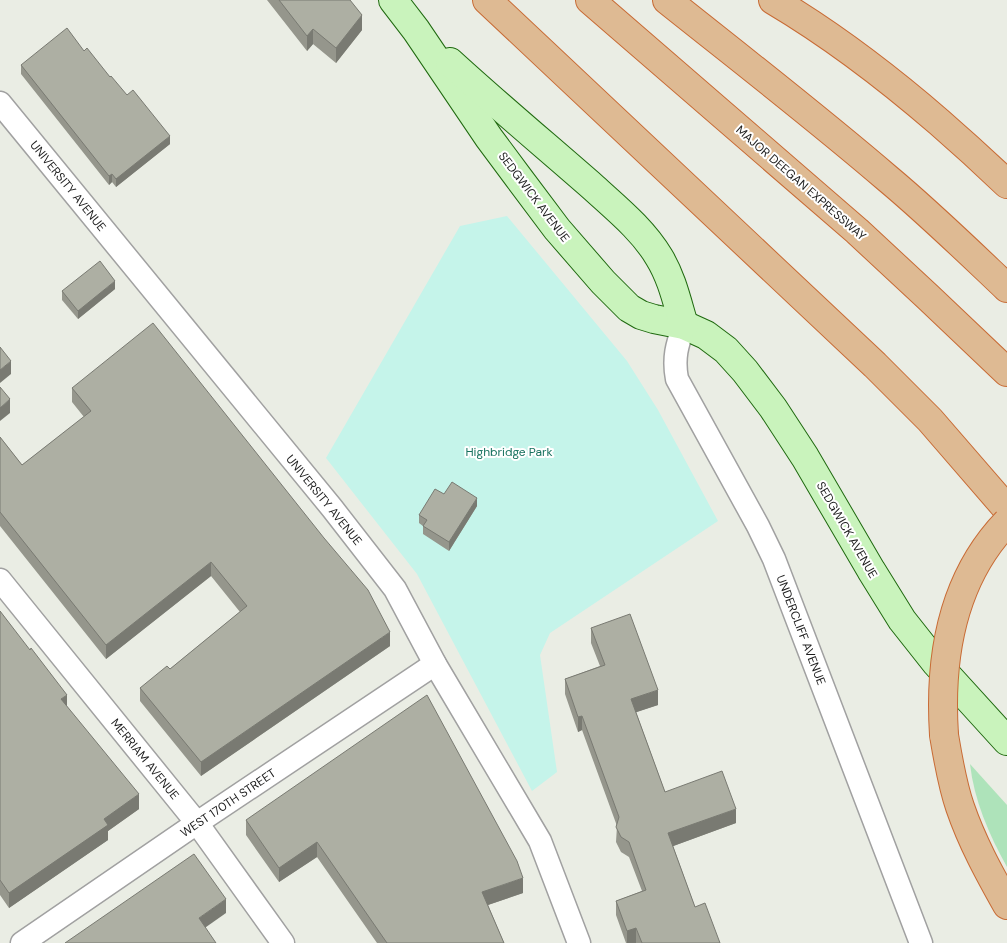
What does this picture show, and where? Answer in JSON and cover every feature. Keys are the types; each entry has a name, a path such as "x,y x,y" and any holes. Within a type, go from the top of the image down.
{"highway":[{"path":"487,0 874,364 930,420 1007,509"},
{"name":"MAJOR DEEGAN EXPRESSWAY","path":"590,0 850,225 1007,372"},
{"path":"667,0 888,178 1007,288"},
{"path":"773,0 830,36 876,70 958,138 1007,184"},
{"path":"957,451 985,492 1007,531"},
{"path":"1007,522 976,562 962,590 945,658 943,706 944,735 962,812 979,853 1007,905"}],"main road":[{"name":"SEDGWICK AVENUE","path":"393,0 416,30 489,138 557,229 588,265 629,308 654,320 684,325 717,342 736,360 756,384 805,457 870,570 902,620 936,663 1007,741"},
{"name":"SEDGWICK AVENUE","path":"416,30 458,70 571,167 643,235 665,268 684,325"}],"street":[{"name":"UNIVERSITY AVENUE","path":"0,102 325,501 394,589 435,664 540,841 578,943"},
{"name":"UNDERCLIFF AVENUE","path":"684,325 675,354 677,378 767,542 921,943"},
{"name":"MERRIAM AVENUE","path":"0,580 198,823 283,943"},
{"name":"WEST 170TH STREET","path":"22,943 435,664"}],"green space":[{"name":"Highbridge Park","path":"507,216 627,361 658,410 718,521 550,633 540,655 557,772 532,791 417,574 326,458 460,226"},
{"path":"970,764 1007,805 1007,867 983,817 975,791"}],"building":[{"path":"279,0 350,0 362,15 336,48 313,29 307,36"},
{"path":"67,28 84,51 87,48 127,95 133,90 170,136 116,179 112,174 109,176 21,65"},
{"path":"100,261 115,281 78,311 62,291"},
{"path":"153,323 324,538 368,590 390,632 201,762 140,688 167,666 170,669 247,606 211,562 106,645 0,512 0,437 22,465 91,411 72,388"},
{"path":"0,347 11,361 0,370"},
{"path":"0,387 10,399 0,408"},
{"path":"452,482 477,498 449,542 423,526 427,520 419,515 435,489 444,494"},
{"path":"0,611 67,695 61,699 139,794 104,819 108,825 9,893 0,880"},
{"path":"630,614 658,690 631,699 665,792 722,771 736,809 668,833 695,907 705,903 720,943 642,943 636,928 627,931 616,901 646,890 629,842 621,837 616,827 619,817 582,716 578,717 565,679 605,665 591,628"},
{"path":"427,695 517,861 523,878 482,892 504,943 387,943 317,842 279,868 246,820"},
{"path":"194,854 226,899 199,918 216,943 65,943"}]}
